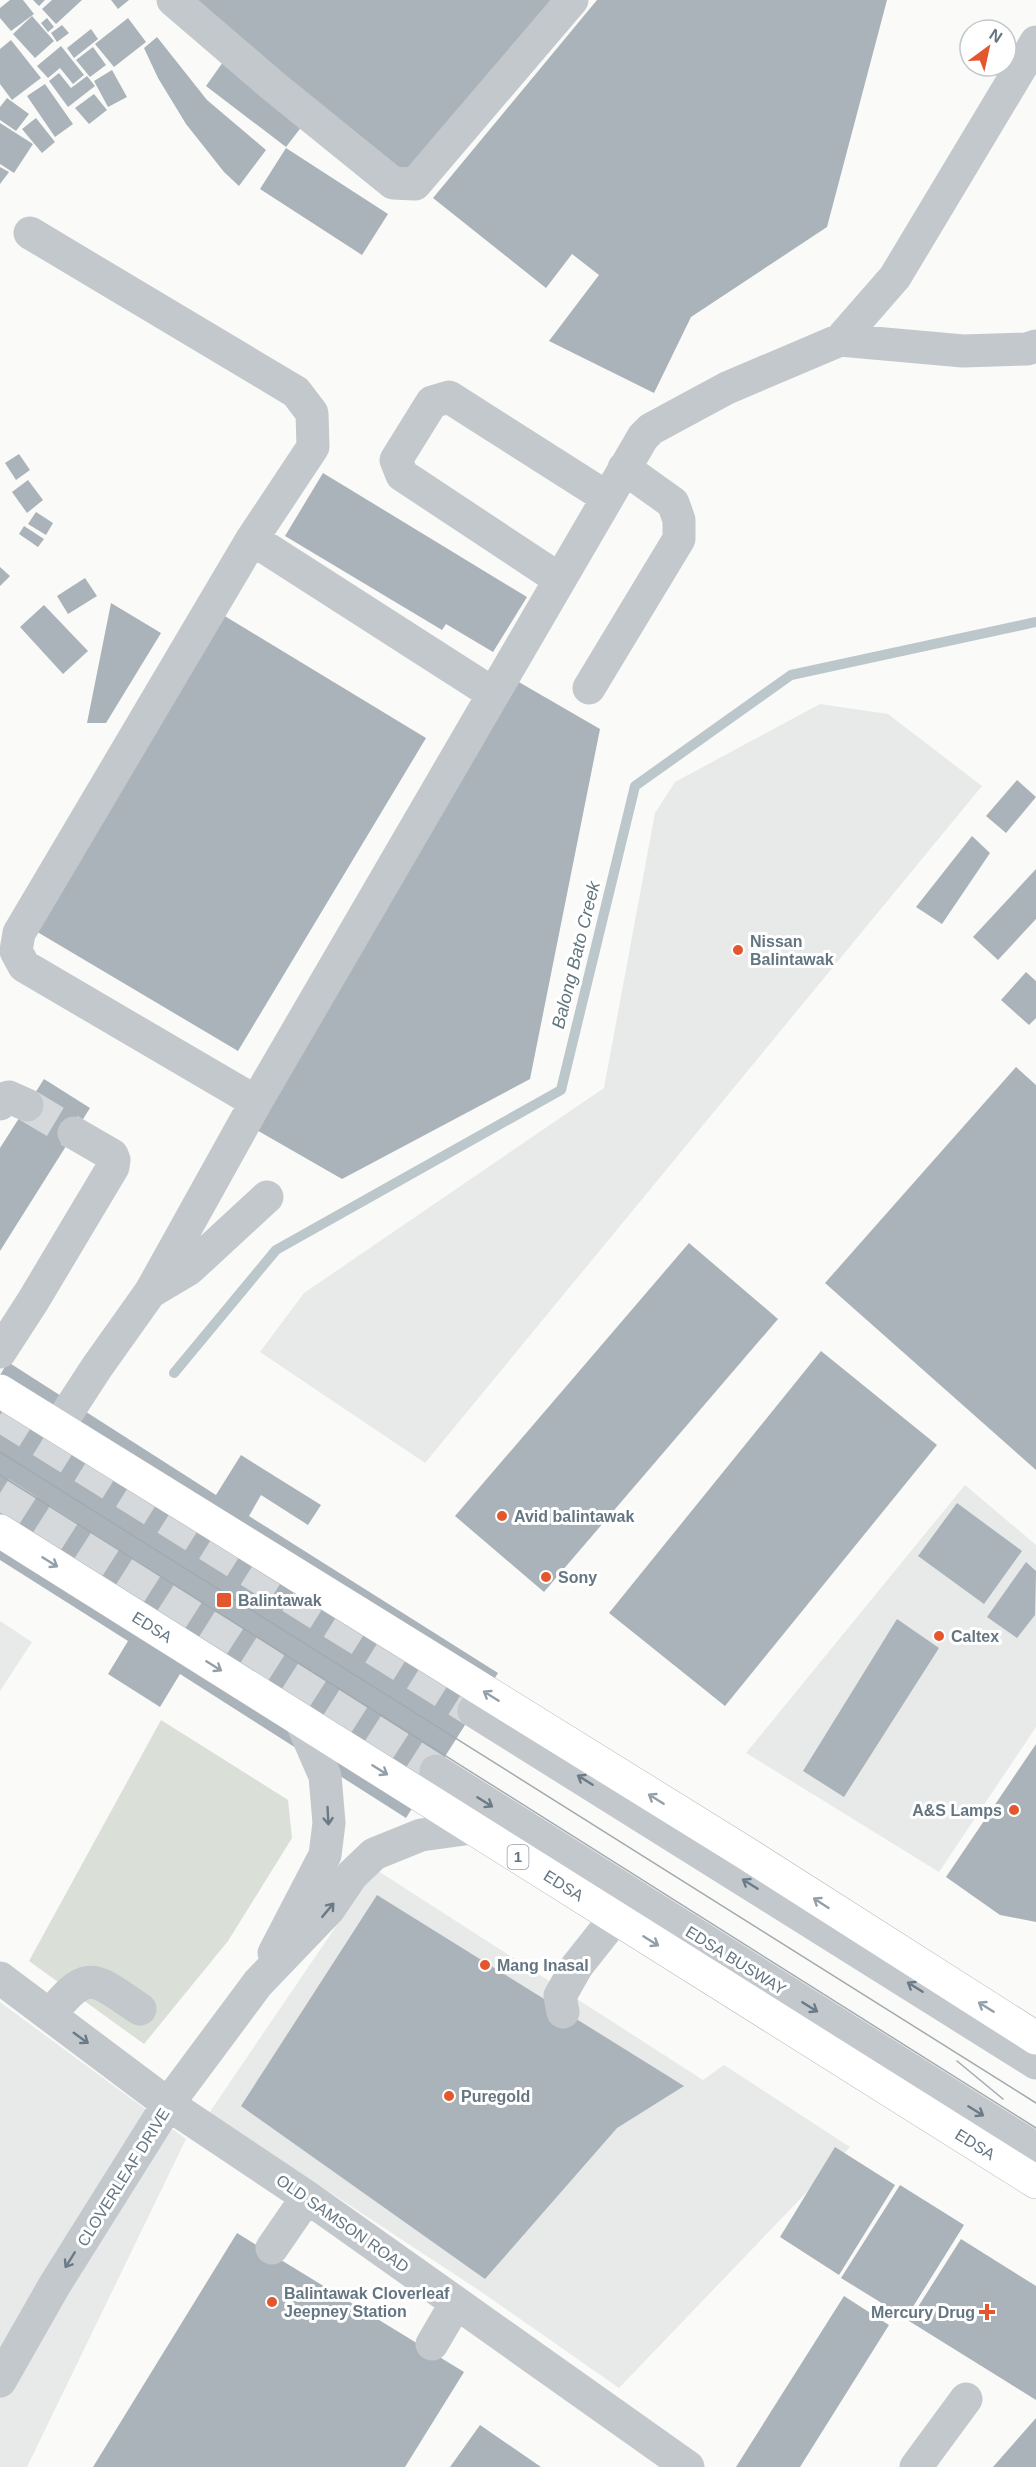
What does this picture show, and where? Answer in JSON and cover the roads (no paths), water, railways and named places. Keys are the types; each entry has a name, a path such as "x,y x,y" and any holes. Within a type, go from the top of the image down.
{"highway":[{"path":"0,1391 744,1852 1036,2038"},
{"name":"EDSA","path":"0,1531 1036,2182"}],"street":[{"path":"173,0 272,85 393,183 415,184 572,0"},
{"path":"58,1427 97,1367 151,1292 256,1102 643,436 651,429 727,388 840,340 895,277 1036,42"},
{"path":"30,233 296,392 312,413 312,447 252,539 19,933 16,951 24,966 256,1102"},
{"path":"840,340 963,351 1027,349 1036,346"},
{"path":"559,579 402,475 396,460 432,402 449,397 606,497"},
{"path":"589,688 679,539 680,520 673,503 624,468"},
{"path":"252,539 492,693"},
{"path":"0,1352 113,1167 112,1155 74,1133"},
{"path":"151,1292 189,1269 267,1197"},
{"path":"474,1711 1036,2063"},
{"name":"CLOVERLEAF DRIVE","path":"258,1983 325,1855 329,1824 324,1776 301,1721"},
{"name":"EDSA BUSWAY","path":"436,1771 1036,2149"},
{"name":"CLOVERLEAF DRIVE","path":"0,2381 54,2286 168,2104 258,1983 329,1909 352,1875 374,1854 421,1835 472,1828"},
{"path":"563,2012 560,1996 577,1966 615,1918"},
{"name":"OLD SAMSON ROAD","path":"0,1978 168,2104 308,2197 687,2467"},
{"path":"50,2015 68,1993 81,1983 95,1982 140,2009"},
{"path":"272,2248 308,2197"},
{"path":"432,2344 456,2303"},
{"path":"916,2467 966,2399"}],"waterway":[{"name":"Balong Bato Creek","path":"174,1373 276,1250 561,1090 635,786 791,675 1036,622"}],"tunnel":[{"path":"27,1105 74,1133"},
{"path":"0,1415 474,1711"},
{"path":"0,1493 436,1771"}],"tram line":[{"path":"0,1452 1036,2103"},
{"path":"0,1475 1036,2128"},
{"path":"957,2061 1003,2099"}],"place":[{"name":"Nissan Balintawak","path":"738,950"},
{"name":"Avid balintawak","path":"502,1516"},
{"name":"Sony","path":"546,1577"},
{"name":"Balintawak","path":"224,1600"},
{"name":"Caltex","path":"939,1636"},
{"name":"A&S Lamps","path":"1014,1810"},
{"name":"Mang Inasal","path":"485,1965"},
{"name":"Puregold","path":"449,2096"},
{"name":"Balintawak Cloverleaf Jeepney Station","path":"272,2302"},
{"name":"Mercury Drug","path":"987,2312"}]}
